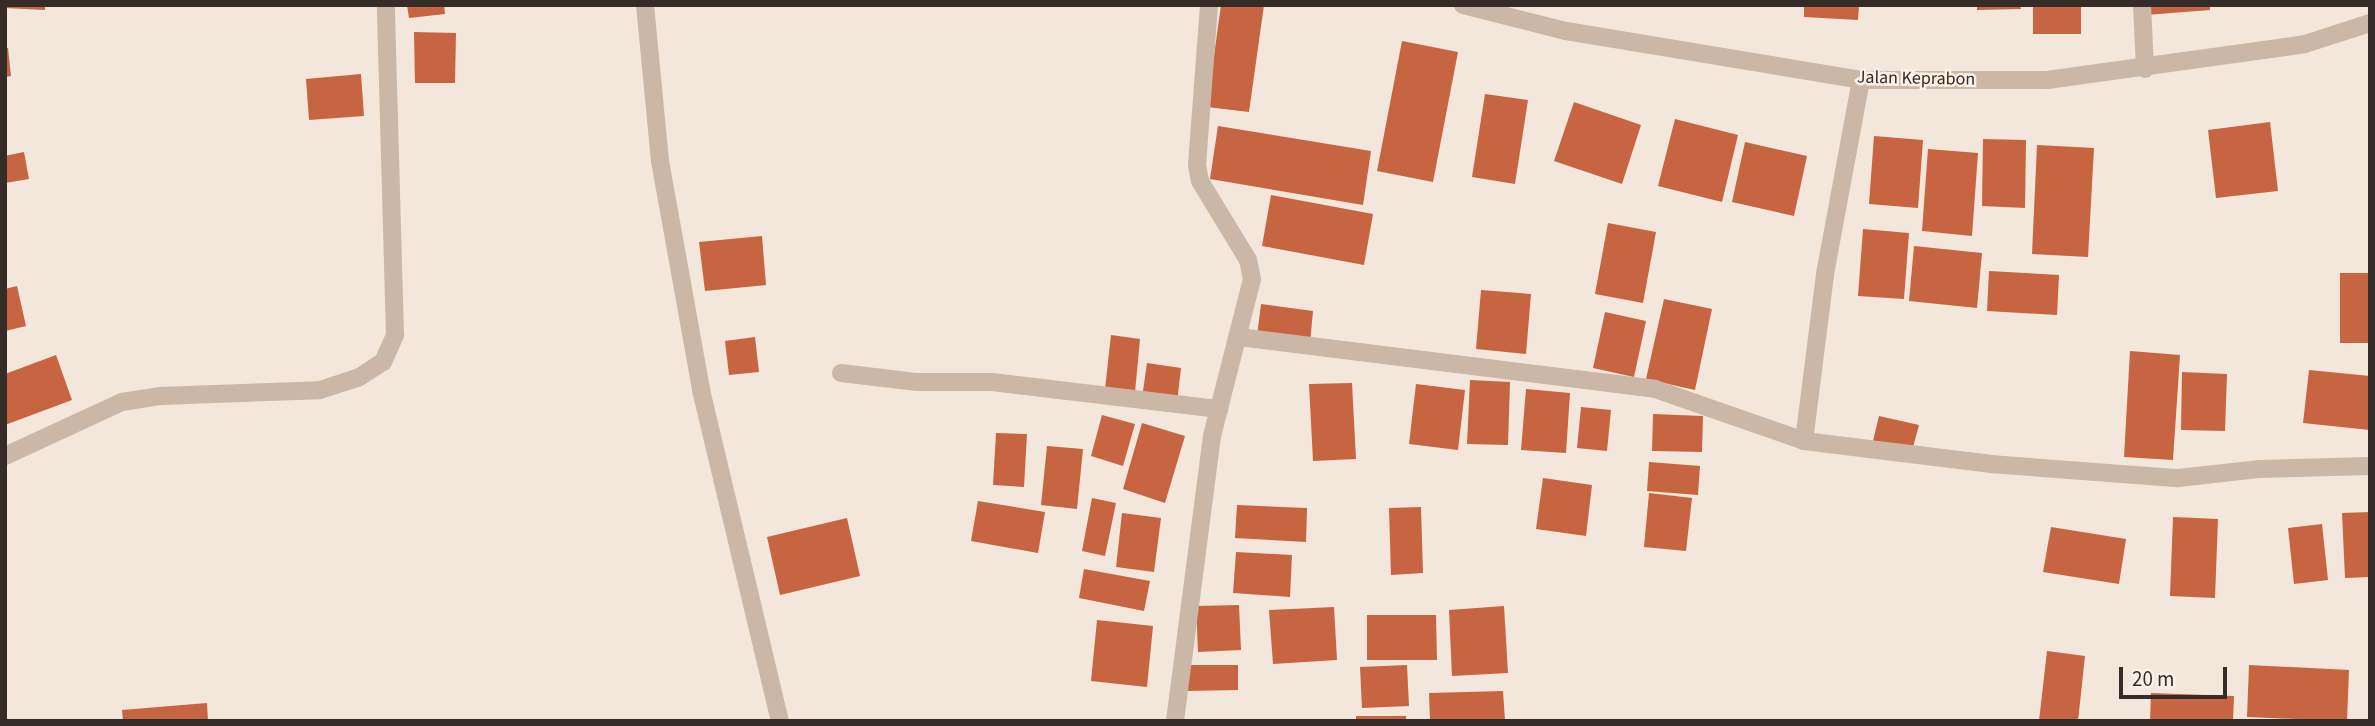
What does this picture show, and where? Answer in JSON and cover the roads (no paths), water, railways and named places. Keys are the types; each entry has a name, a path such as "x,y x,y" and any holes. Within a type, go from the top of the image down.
{"street":[{"path":"5,456 122,401 160,396 320,390 358,378 383,362 395,335 386,5"},
{"path":"645,5 660,161 701,390 780,721"},
{"path":"1175,721 1212,436 1252,279 1248,260 1207,194 1197,165 1209,5"},
{"name":"Jalan Keprabon","path":"1463,5 1566,31 1861,80 2047,80 2145,69 2305,44 2370,23"},
{"path":"2142,5 2145,69"},
{"path":"1804,441 1825,274 1861,80"},
{"path":"1239,337 1654,389 1804,441 1990,464 2178,478 2259,469 2370,466"},
{"path":"841,373 917,382 1005,383 1219,409"}]}
